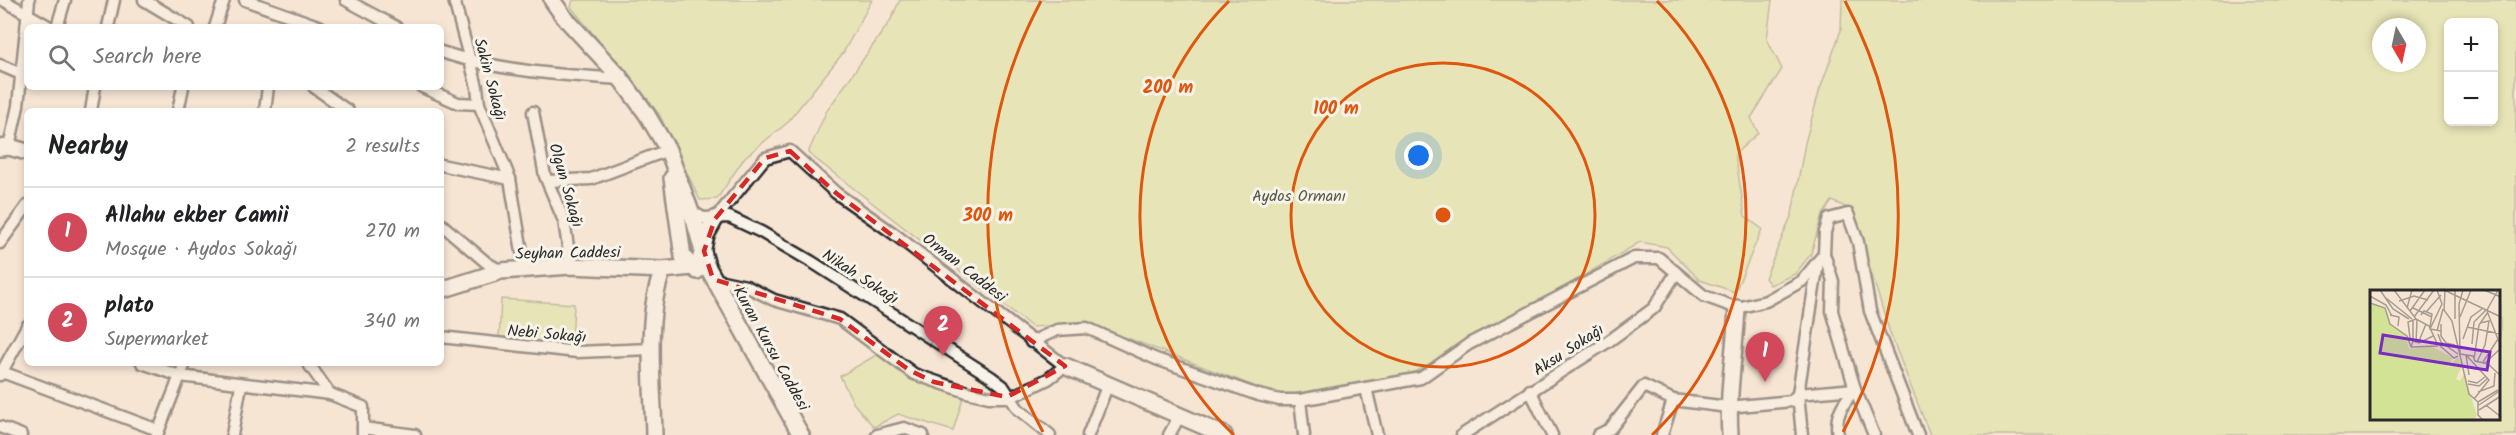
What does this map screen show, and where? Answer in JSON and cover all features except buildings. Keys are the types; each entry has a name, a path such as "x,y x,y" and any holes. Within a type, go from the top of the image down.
{"main road":[{"name":"Kuran Kursu Caddesi","path":"552,0 564,17 621,80 646,113 668,150 713,279 798,435"},
{"path":"4,148 24,151"},
{"name":"Kuran Kursu Caddesi","path":"668,150 688,262 713,279"},
{"path":"715,219 706,235 700,261 688,262 690,240 699,236 715,219"},
{"name":"Seyhan Caddesi","path":"444,289 501,270 571,266 663,270 688,262"},
{"path":"654,435 651,349 656,287 663,270"},
{"path":"1730,435 1728,407 1735,353 1737,308"},
{"name":"Orman Caddesi","path":"1065,366 1224,435"}],"street":[{"path":"3,0 44,24"},
{"path":"26,24 29,0"},
{"path":"58,24 65,0"},
{"path":"109,24 114,0"},
{"path":"144,0 184,24"},
{"path":"215,24 224,0"},
{"path":"245,0 313,24"},
{"path":"346,0 390,24"},
{"name":"Sakin Sokağı","path":"454,0 471,62 479,104 510,179 525,270"},
{"path":"4,148 15,129 24,44"},
{"path":"444,53 471,62 543,74 621,80"},
{"path":"0,65 21,74"},
{"path":"92,108 95,90"},
{"path":"179,108 182,90"},
{"path":"265,108 268,90"},
{"path":"318,90 344,108"},
{"path":"429,90 458,103 479,104"},
{"name":"Olgun Sokağı","path":"533,112 548,181 564,221 571,266"},
{"path":"548,181 591,179 668,150"},
{"name":"Orman Caddesi","path":"715,219 765,158 790,151 836,193 893,233 1031,342 1065,366"},
{"path":"444,166 510,179"},
{"path":"0,243 24,210"},
{"name":"Nikah Sokağı","path":"691,211 703,218 729,217 812,262 991,377 1011,396 1018,409 1050,435"},
{"path":"1802,435 1798,394 1825,232 1829,219 1848,214 1858,242 1870,310 1918,435"},
{"path":"444,227 487,263 501,270"},
{"path":"1031,342 1057,330 1087,328 1156,359 1258,395 1280,400 1300,400 1421,378 1469,344 1634,258 1659,258 1704,296 1737,308 1766,301 1802,281 1821,258"},
{"path":"1821,258 1833,281 1832,311 1855,389 1874,435"},
{"name":"Aksu Sokağı","path":"1462,435 1609,341 1654,308 1676,273"},
{"path":"713,279 746,286 774,300 840,319 891,358 927,380 989,397 1011,396 1048,379 1065,366"},
{"path":"24,332 1,373 157,432 184,366"},
{"name":"Nebi Sokağı","path":"444,337 577,352 651,349"},
{"path":"151,366 180,376 330,394 363,407 363,432 415,435"},
{"path":"310,366 330,394"},
{"path":"1088,435 1108,384"},
{"path":"232,435 241,385"},
{"path":"1598,435 1610,429 1644,386 1673,400 1728,407 1792,401 1798,394 1855,389"},
{"path":"1366,388 1377,435"},
{"path":"1838,435 1836,424 1843,403 1855,389"},
{"path":"1530,390 1552,435"},
{"path":"1300,400 1304,435"},
{"path":"1662,435 1673,400"},
{"path":"1169,435 1180,415"},
{"path":"0,427 21,435"},
{"path":"877,435 904,428 923,435"}],"highlighted area":[{"path":"790,151 836,193 1065,366 1007,397 934,382 909,370 840,319 713,279 704,251 715,219 765,158"}],"green space":[{"path":"573,0 872,0 843,53 786,124 745,157 717,199 700,200 659,114 571,7"},
{"name":"Aydos Ormanı","path":"900,0 1772,0 1767,39 1782,69 1751,118 1758,133 1735,154 1745,216 1762,229 1735,292 1700,280 1667,247 1640,242 1481,337 1413,373 1280,396 1088,323 1032,327 808,153 826,112 890,21"},
{"path":"1842,0 2516,0 2516,435 1930,435 1890,333 1852,210 1832,201 1821,218 1811,254 1795,274 1770,285 1765,278 1792,214 1805,143 1819,92 1841,30"},
{"path":"501,299 574,304 572,344 499,340"},
{"path":"878,354 897,369 929,384 964,395 953,431 898,414 874,427 854,404 840,376"}],"place":[{"name":"plato","path":"943,356"},
{"name":"Allahu ekber Camii","path":"1765,382"}]}
